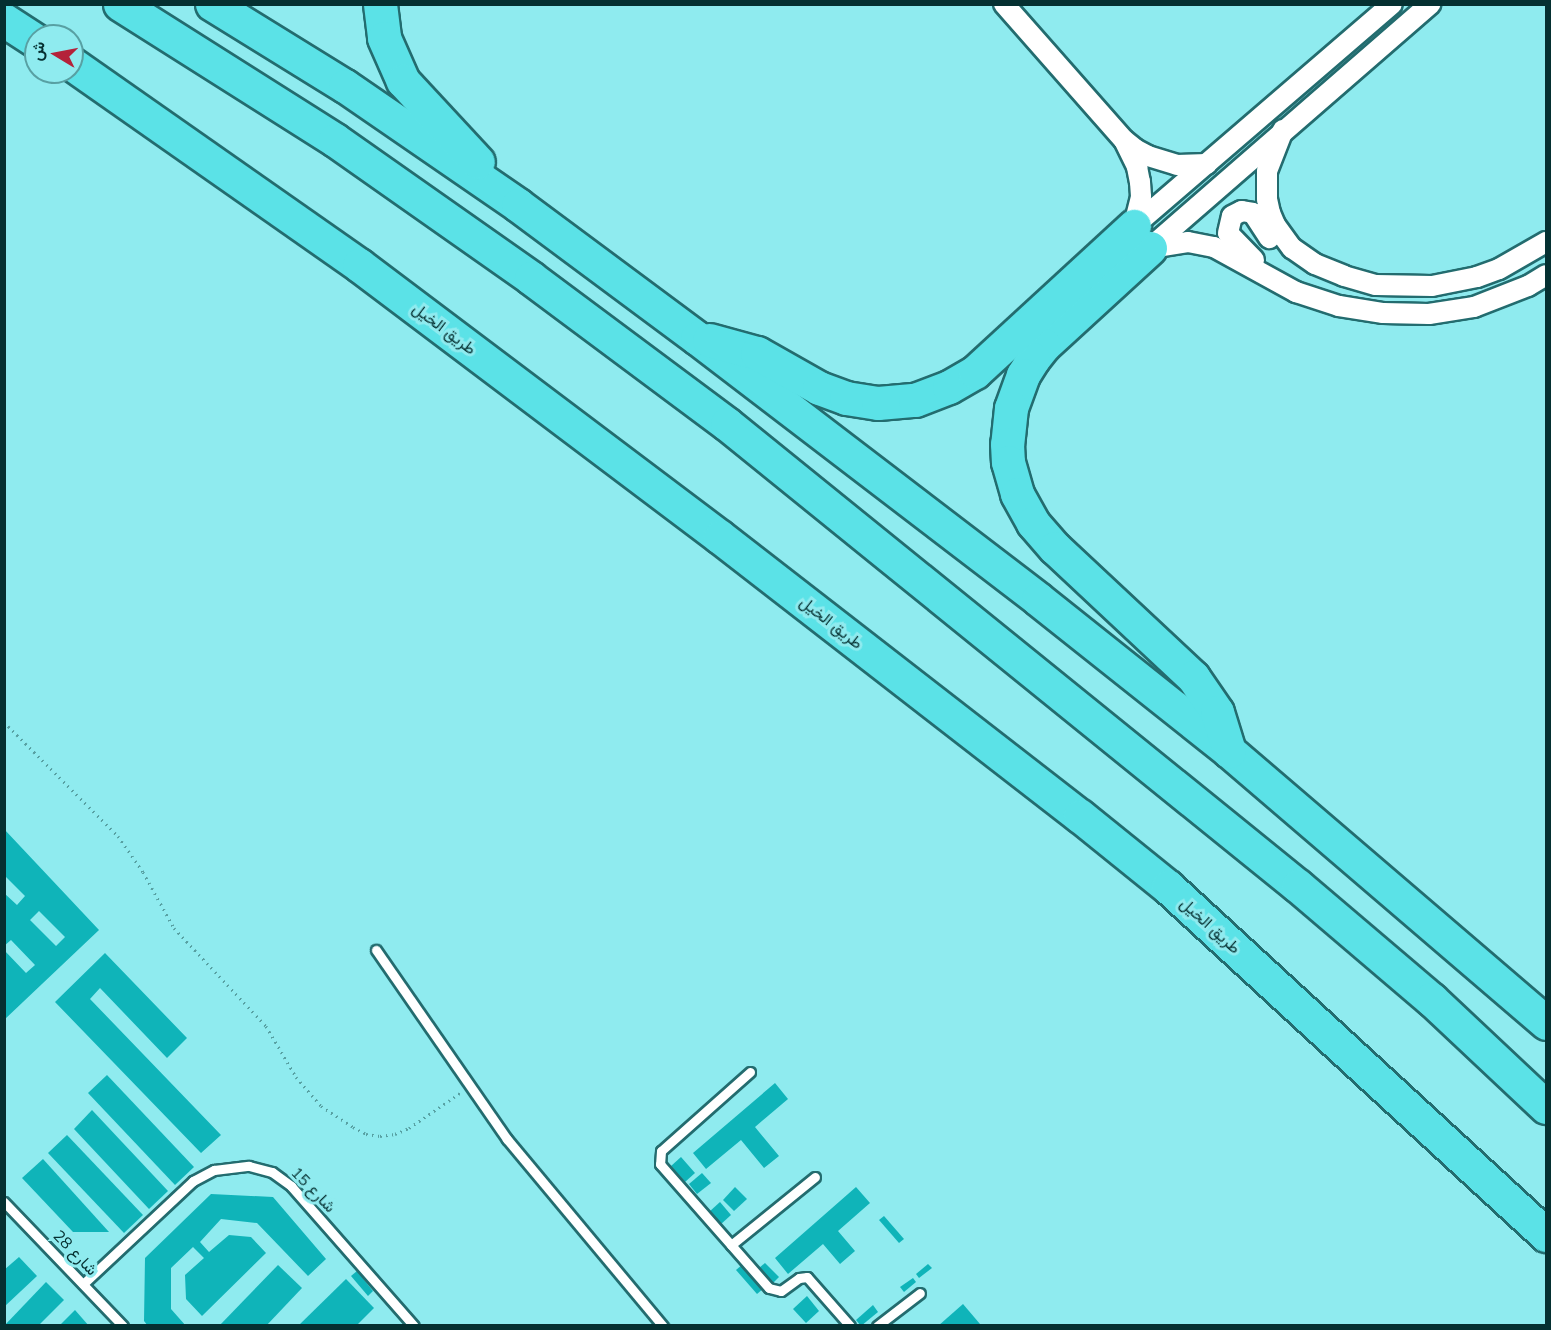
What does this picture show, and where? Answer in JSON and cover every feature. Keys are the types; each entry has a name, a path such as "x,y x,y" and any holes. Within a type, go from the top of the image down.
{"highway":[{"path":"120,4 335,140 531,278 727,424 1298,886 1431,999 1546,1107"},
{"path":"212,4 345,86 518,205 697,338 1038,599 1229,751 1546,1023"},
{"path":"380,4 384,38 403,81 518,205"},
{"path":"4,20 24,32"},
{"name":"طريق الخيل","path":"84,72 359,265 720,537 1080,816 1176,895 1546,1235"},
{"path":"697,338 757,352 819,388 846,398 878,403 915,400 949,387 975,372 1142,237"},
{"path":"1142,237 1044,345 1023,375 1011,408 1007,444 1008,462 1017,494 1033,523 1055,548 1193,677 1217,712 1229,751"}],"street":[{"path":"1004,4 1124,140 1148,156 1162,162 1177,165 1207,164"},
{"path":"1142,237 1207,164 1392,4"},
{"path":"1142,237 1283,130 1430,4"},
{"path":"1283,130 1267,171 1267,199 1270,213 1279,231 1292,248 1302,257 1327,269"},
{"path":"1124,140 1137,167 1140,182 1142,237"},
{"path":"1276,282 1228,232 1229,221 1236,212 1247,211 1257,216 1273,243 1292,259 1376,285 1432,286 1477,277 1499,269 1546,242"},
{"path":"1142,237 1208,245 1227,252 1276,282 1339,306 1406,314 1474,307 1528,286 1546,275"}],"lane":[{"path":"375,950 469,1087 530,1167 663,1326"},
{"path":"750,1072 659,1155 660,1164 772,1291 781,1291 799,1278 810,1278 850,1326"},
{"name":"شارع 15","path":"83,1284 193,1181 213,1170 249,1166 272,1172 291,1186 414,1326"},
{"path":"731,1245 815,1178"},
{"name":"شارع 28","path":"4,1202 123,1326"},
{"path":"877,1326 921,1293"}],"path":[{"path":"4,722 118,836 143,872 174,928 266,1026 296,1077 329,1112 366,1134 395,1134 409,1128 469,1087"}],"building":[{"path":"4,829 99,930 4,1020 4,950 26,973 35,965 11,940 4,946 4,893 17,905 25,896 4,875","holes":["39,911 65,937 56,946 30,920"]},
{"path":"105,953 187,1038 167,1058 100,988 90,999 221,1135 201,1153 55,1002"},
{"path":"107,1075 194,1167 175,1185 88,1093"},
{"path":"775,1083 788,1099 755,1127 779,1156 764,1168 741,1140 706,1169 693,1153"},
{"path":"92,1110 168,1191 149,1209 74,1129"},
{"path":"67,1135 143,1215 124,1233 48,1153"},
{"path":"681,1157 695,1173 685,1182 671,1166"},
{"path":"43,1159 109,1232 73,1232 22,1178"},
{"path":"702,1173 711,1183 697,1194 689,1184"},
{"path":"735,1187 747,1199 734,1211 723,1200"},
{"path":"856,1187 870,1203 838,1231 855,1251 840,1264 823,1244 788,1274 775,1258"},
{"path":"211,1194 273,1197 326,1259 308,1276 257,1223 221,1219 200,1242 209,1252 229,1235 251,1237 266,1253 202,1316 186,1299 185,1275 204,1258 193,1247 171,1268 171,1309 186,1326 148,1326 144,1321 145,1258"},
{"path":"720,1202 731,1215 720,1225 709,1212"},
{"path":"884,1216 904,1239 899,1243 879,1220"},
{"path":"19,1257 37,1276 4,1307 4,1270"},
{"path":"765,1263 779,1277 773,1283 759,1268"},
{"path":"743,1264 764,1288 757,1294 736,1270"},
{"path":"928,1264 932,1268 919,1278 916,1274"},
{"path":"278,1265 302,1288 266,1326 219,1326"},
{"path":"357,1271 373,1291 368,1296 351,1276"},
{"path":"913,1278 916,1282 904,1292 900,1287"},
{"path":"346,1279 374,1308 356,1326 298,1326"},
{"path":"46,1282 64,1300 38,1326 4,1326"},
{"path":"807,1296 819,1311 806,1323 793,1309"},
{"path":"963,1304 980,1324 978,1326 938,1326"},
{"path":"873,1305 878,1312 861,1326 856,1320"},
{"path":"75,1310 89,1326 59,1326"}]}
